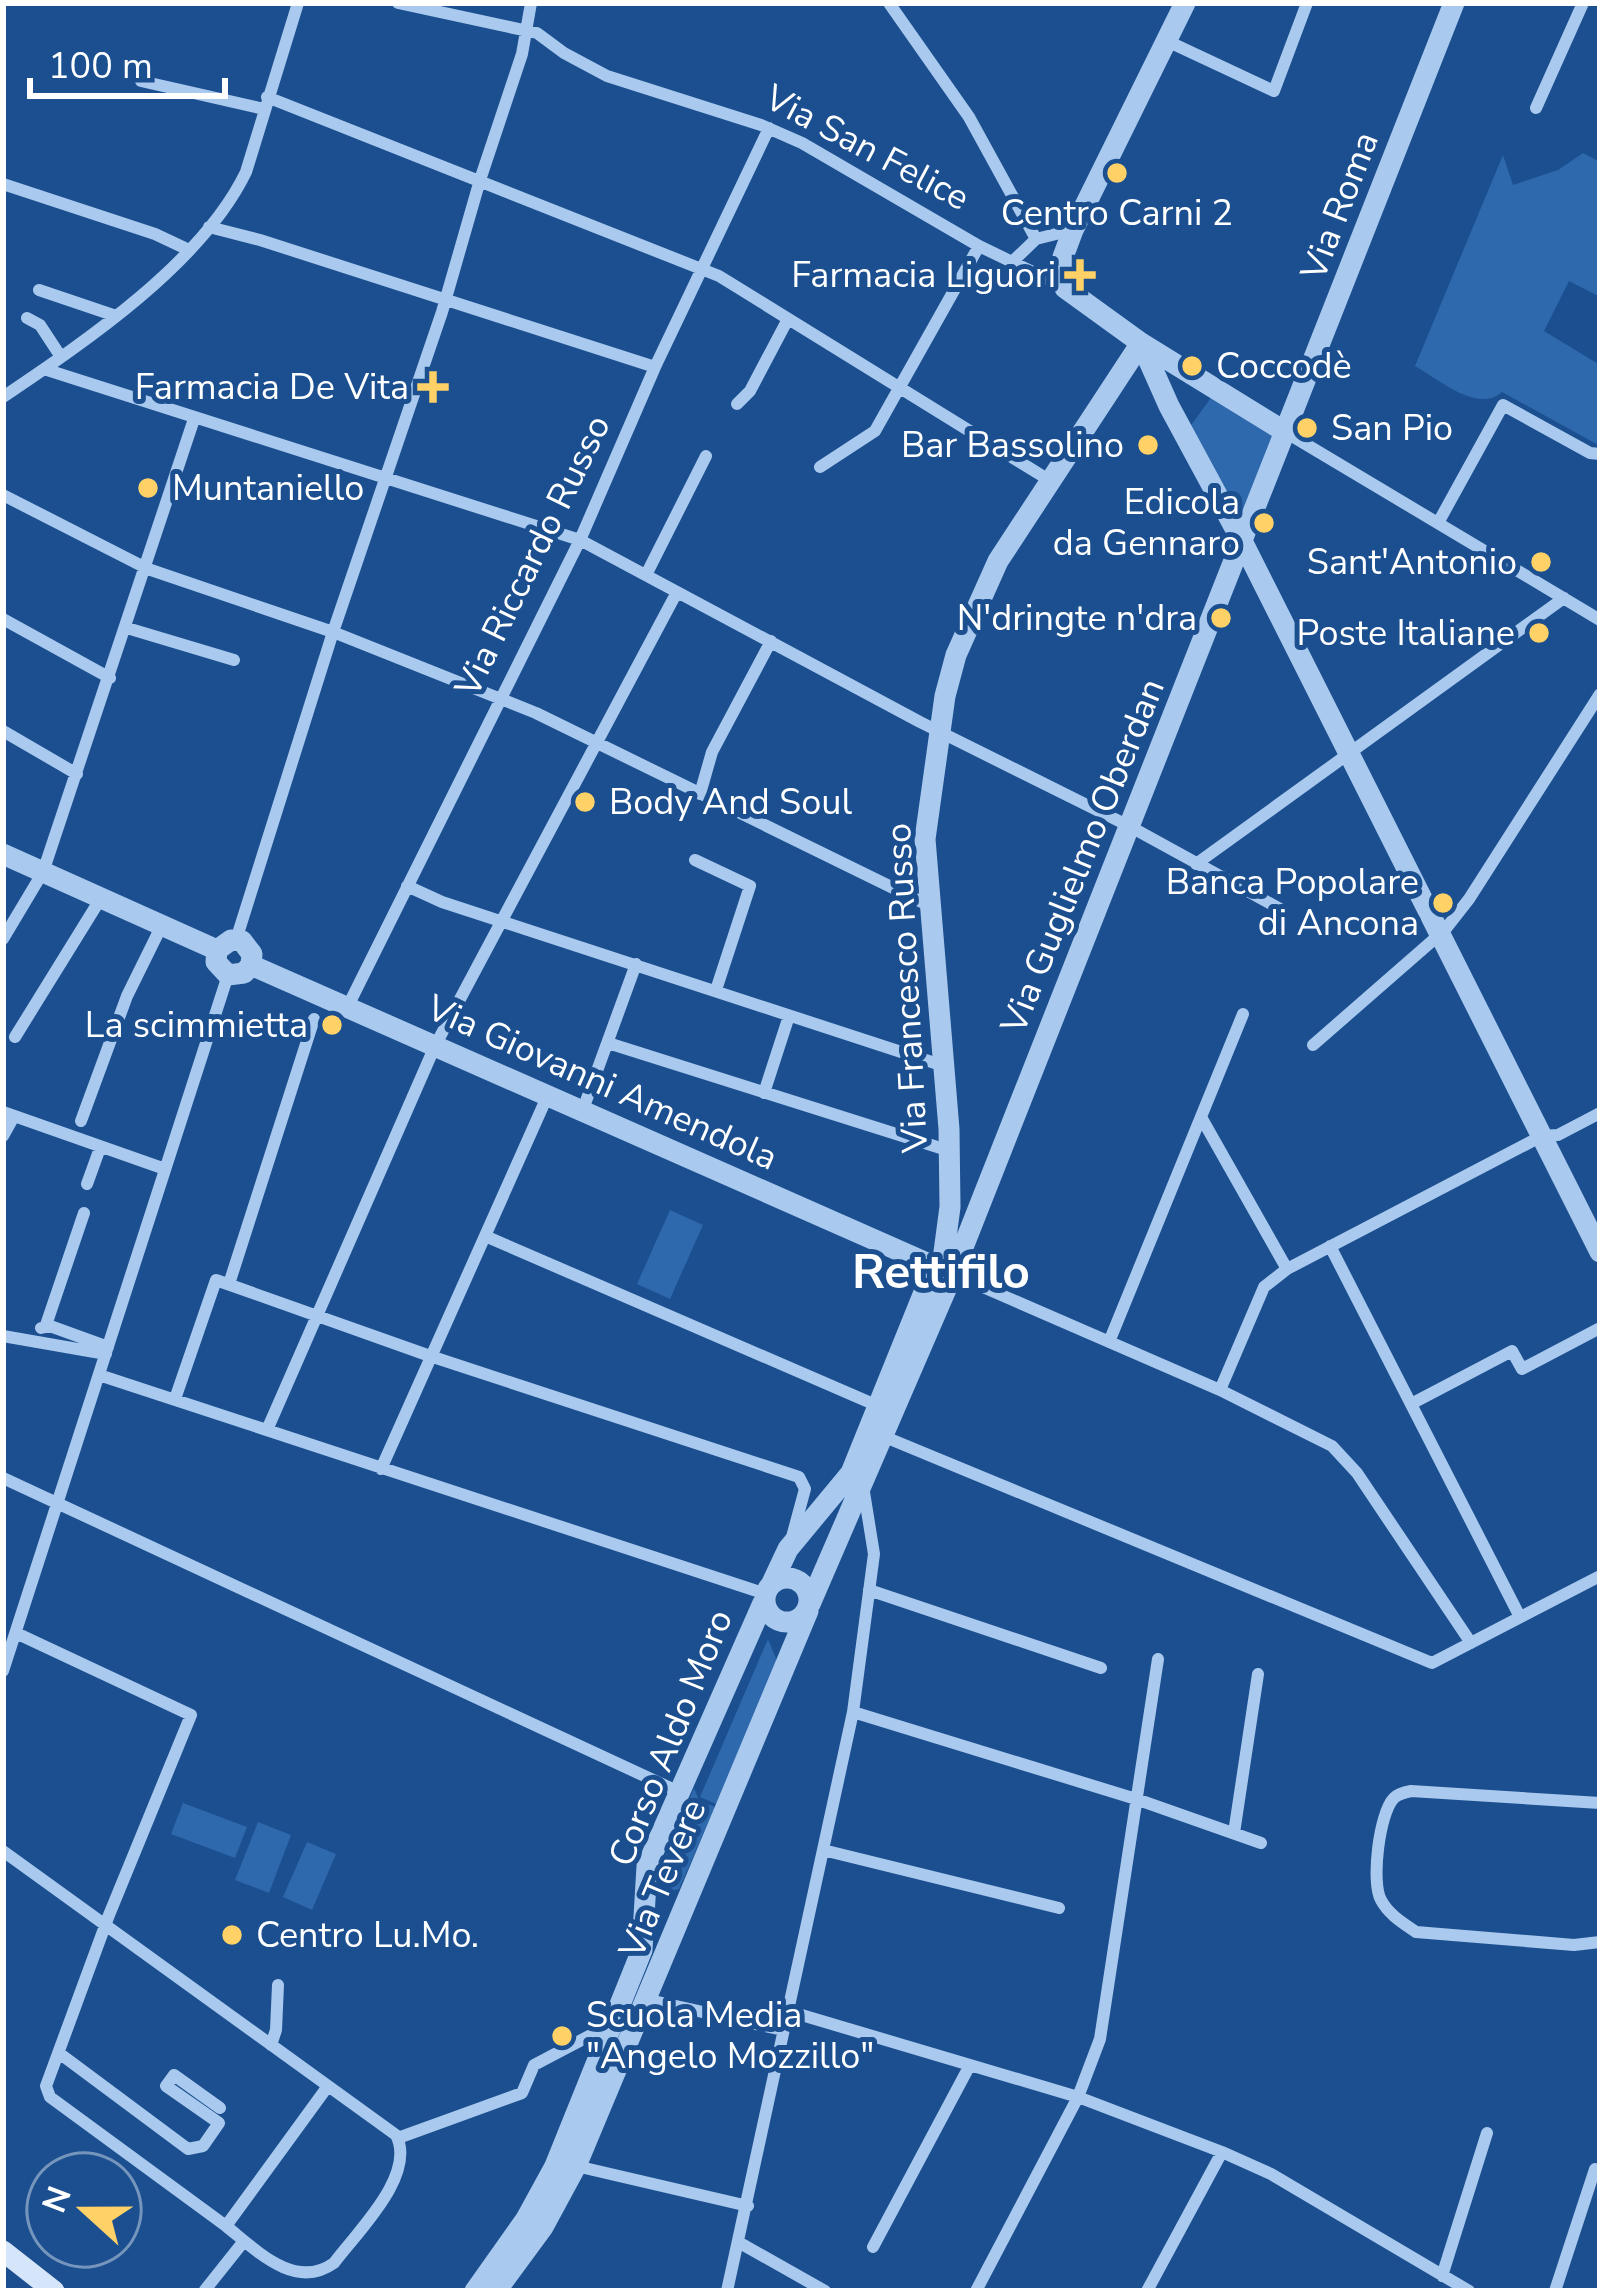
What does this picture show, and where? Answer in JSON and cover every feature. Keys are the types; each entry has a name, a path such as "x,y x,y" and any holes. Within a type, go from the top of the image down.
{"main road":[{"path":"3,2252 54,2291"}],"street":[{"path":"3,397 116,316 209,227 246,172 298,3"},
{"name":"Via San Felice","path":"398,3 536,32 607,76 802,142 979,247 1065,288 1188,374 1287,433"},
{"path":"228,975 216,962 227,945 387,479 522,54 531,3"},
{"path":"889,3 969,117 1036,238"},
{"path":"1065,288 1063,257 1073,230 1185,3"},
{"path":"1167,41 1274,91 1307,3"},
{"name":"Via Roma","path":"1243,543 1454,3"},
{"path":"1536,108 1583,3"},
{"path":"141,81 266,103 480,180 704,269 1049,480"},
{"name":"Via Riccardo Russo","path":"347,1008 580,540 655,367 769,128"},
{"path":"3,184 155,234 189,250"},
{"path":"209,227 655,367"},
{"path":"1011,262 1036,238 1073,230"},
{"name":"Via San Felice","path":"820,466 874,431 979,247"},
{"path":"39,290 116,316"},
{"path":"27,318 40,325 61,357"},
{"path":"737,404 750,391 788,319"},
{"path":"1141,343 1600,1252"},
{"name":"Via Francesco Russo","path":"944,1270 952,1179 925,838 939,728 956,655 980,598 1049,480 1141,343"},
{"path":"44,369 580,540 1282,910"},
{"path":"1169,406 1188,374"},
{"path":"1438,523 1502,405 1600,454"},
{"path":"3,939 44,872 194,419"},
{"path":"1287,433 1600,620"},
{"path":"646,575 706,456"},
{"path":"3,494 144,566 499,697 931,907"},
{"name":"Via Guglielmo Oberdan","path":"944,1270 983,1202 1243,543"},
{"path":"267,1430 435,1046 677,592"},
{"path":"1196,864 1564,598"},
{"path":"3,619 110,678"},
{"path":"127,628 233,660"},
{"path":"700,794 712,752 771,641"},
{"path":"1313,1046 1439,935 1469,898 1598,703"},
{"path":"3,731 77,774"},
{"path":"3,854 162,926 250,949 251,965 244,974 228,975"},
{"path":"694,860 750,886 716,990"},
{"path":"406,886 502,922 944,1066"},
{"path":"15,1036 101,898"},
{"path":"81,1120 128,997 162,926"},
{"path":"582,1112 636,964"},
{"name":"Via Giovanni Amendola","path":"251,965 1220,1390 1332,1446 1357,1473 1471,1642"},
{"path":"3,1671 228,975"},
{"path":"1109,1342 1243,1014"},
{"path":"764,1093 789,1016"},
{"path":"229,1284 314,1019"},
{"path":"608,1043 950,1151"},
{"path":"381,1469 548,1097"},
{"path":"1220,1390 1264,1287 1287,1269 1542,1136 1558,1135 1600,1113"},
{"path":"3,1136 8,1115 165,1169"},
{"path":"1201,1118 1287,1269"},
{"path":"87,1184 100,1148"},
{"path":"950,1207 983,1202"},
{"path":"46,1325 83,1213"},
{"path":"484,1236 878,1406"},
{"path":"1330,1246 1520,1617"},
{"path":"728,2291 854,1712 874,1554 863,1486 944,1270"},
{"name":"Corso Aldo Moro","path":"475,2291 526,2219 555,2166 642,1950 644,1882 767,1593 788,1549 841,1489 944,1270"},
{"path":"175,1399 216,1280 799,1477 805,1489 788,1549"},
{"path":"10,1337 46,1325 107,1351"},
{"path":"1412,1404 1512,1351 1522,1369 1600,1328"},
{"path":"10,1337 107,1351"},
{"path":"99,1375 767,1593"},
{"path":"885,1437 1432,1663 1600,1576"},
{"path":"3,1478 679,1792"},
{"name":"Via Tevere","path":"496,2291 543,2227 576,2166 863,1486"},
{"name":"Corso Aldo Moro","path":"789,1578 806,1590 809,1608 786,1623 774,1618 767,1593 789,1578"},
{"path":"869,1590 1101,1667"},
{"path":"3,1851 106,1926 272,2045 398,2138 403,2158 400,2172 334,2263 311,2275 287,2270 50,2098 46,2086 106,1926 190,1715 16,1633"},
{"path":"976,2291 1078,2097 1100,2039 1158,1659"},
{"path":"1234,1833 1258,1674"},
{"path":"854,1712 1261,1843"},
{"path":"1600,1803 1402,1793 1388,1810 1374,1884 1396,1919 1416,1932 1574,1945 1600,1942"},
{"path":"824,1850 1059,1908"},
{"path":"644,1882 662,1904 689,1901"},
{"path":"272,2045 278,1985"},
{"path":"649,2000 783,2030"},
{"path":"788,2011 1078,2097 1222,2152 1271,2174 1468,2291"},
{"path":"398,2138 522,2093 534,2066 613,2023"},
{"path":"59,2053 188,2149 203,2146 219,2123 166,2086 174,2075 220,2108"},
{"path":"873,2247 970,2065"},
{"path":"226,2226 328,2086"},
{"path":"1442,2276 1487,2133"},
{"path":"1147,2291 1222,2152"},
{"path":"576,2166 748,2206"},
{"path":"1555,2291 1595,2169"},
{"path":"206,2290 244,2241"},
{"path":"740,2243 825,2291"}],"shaded area":[{"path":"1583,153 1600,162 1600,297 1569,281 1544,331 1600,365 1600,446 1502,392 1492,398 1470,397 1415,366 1503,155 1513,185 1558,170"},
{"path":"1213,395 1279,436 1245,526 1189,428"},
{"path":"670,1210 703,1225 670,1299 637,1284"},
{"path":"768,1639 777,1661 716,1804 700,1797"},
{"path":"694,1788 699,1800 715,1807 679,1889 666,1893 656,1879"},
{"path":"183,1803 247,1827 235,1858 171,1834"},
{"path":"258,1822 291,1835 269,1893 235,1880"},
{"path":"307,1842 336,1854 312,1910 283,1897"}],"place":[{"name":"Centro Carni 2","path":"1117,173"},
{"name":"Farmacia Liguori","path":"1080,275"},
{"name":"Coccodè","path":"1192,366"},
{"name":"Farmacia De Vita","path":"433,387"},
{"name":"San Pio","path":"1307,428"},
{"name":"Bar Bassolino","path":"1148,445"},
{"name":"Muntaniello","path":"148,488"},
{"name":"Edicola da Gennaro","path":"1264,523"},
{"name":"Sant'Antonio","path":"1541,562"},
{"name":"N'dringte n'dra","path":"1221,618"},
{"name":"Poste Italiane","path":"1539,633"},
{"name":"Body And Soul","path":"585,802"},
{"name":"Banca Popolare di Ancona","path":"1443,903"},
{"name":"La scimmietta","path":"332,1025"},
{"name":"Centro Lu.Mo.","path":"232,1935"},
{"name":"Scuola Media \"Angelo Mozzillo\"","path":"562,2036"}],"district":[{"name":"Rettifilo","path":"941,1272"}]}
